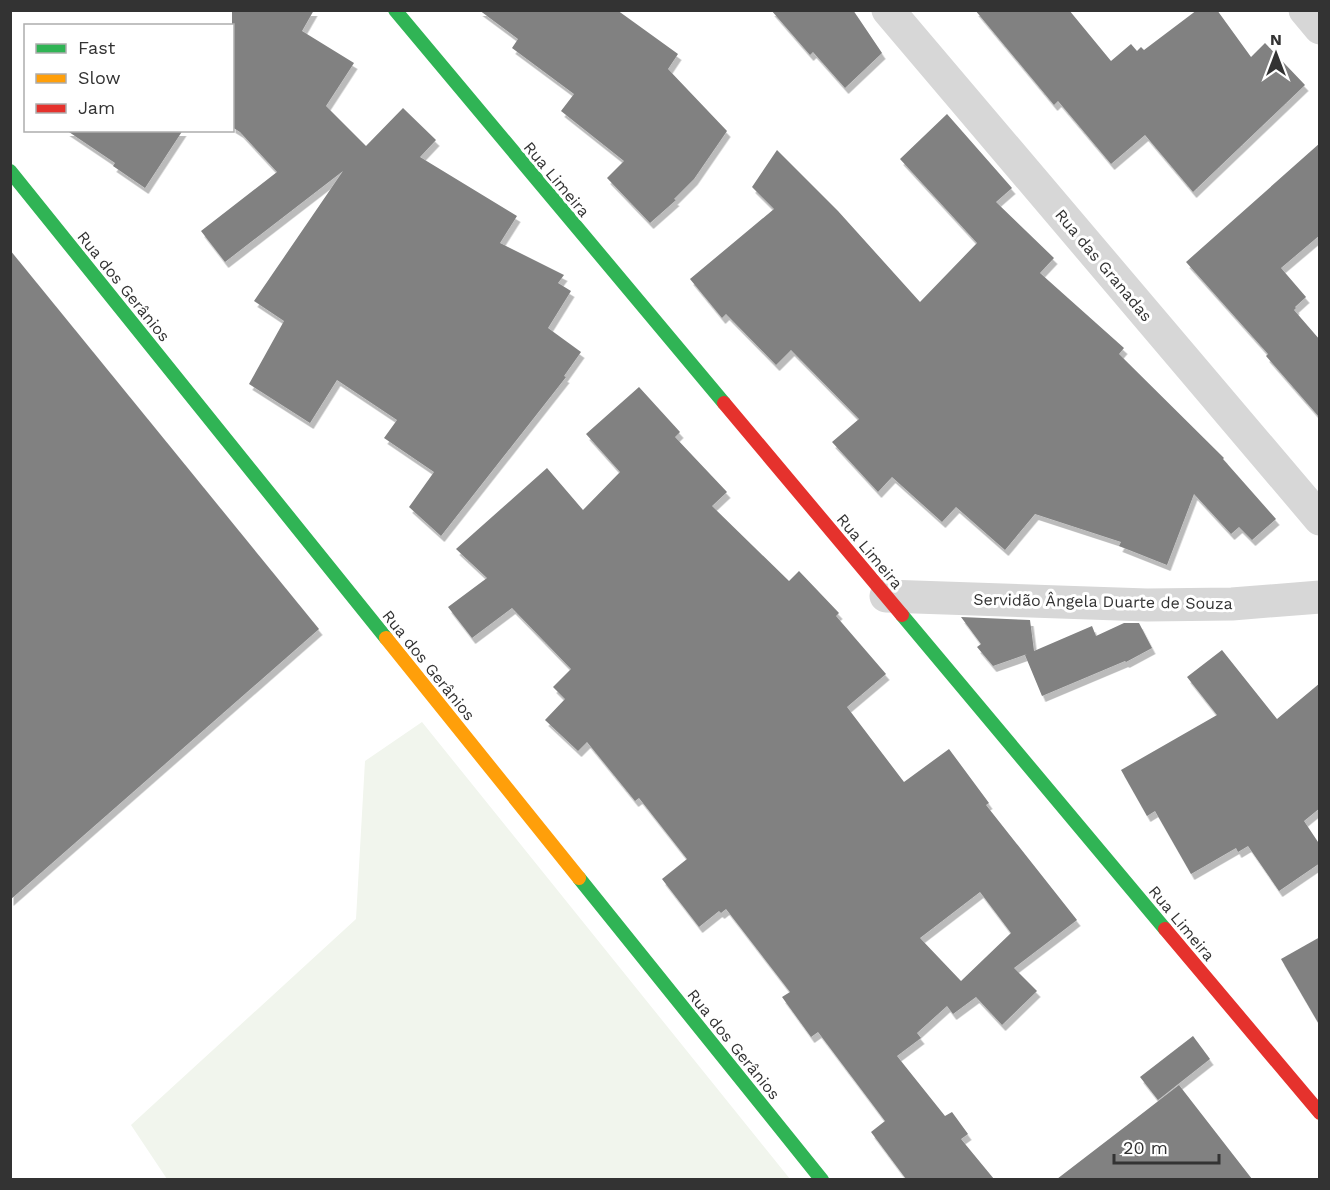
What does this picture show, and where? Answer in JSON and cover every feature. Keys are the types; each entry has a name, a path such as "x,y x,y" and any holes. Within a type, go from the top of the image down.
{"street":[{"name":"Rua Limeira","path":"395,10 1320,1113"},
{"name":"Rua das Granadas","path":"888,10 1320,519"},
{"path":"1305,10 1320,28"},
{"name":"Rua dos Gerânios","path":"10,171 822,1179"},
{"name":"Servidão Ângela Duarte de Souza","path":"886,596 1147,605 1232,604 1320,597"}],"shaded area":[{"path":"422,722 790,1179 167,1179 131,1125 356,919 365,761"}],"building":[{"path":"232,10 314,10 302,31 354,63 326,106 366,146 403,108 436,140 420,157 517,216 500,243 564,275 558,283 571,291 548,328 581,352 564,376 566,377 441,536 409,507 434,472 384,438 397,420 337,380 310,423 249,384 284,321 254,301 343,171 225,262 201,231 277,172 234,128 234,24 232,24"},
{"path":"479,10 617,10 678,54 668,69 727,131 694,179 674,199 676,200 650,223 607,178 624,161 561,111 574,94 512,48 518,39"},
{"path":"771,10 853,10 882,53 845,88 813,52 810,55"},
{"path":"975,10 1069,10 1111,61 1131,44 1137,51 1141,47 1144,50 1197,10 1217,10 1251,57 1265,43 1305,85 1193,192 1145,135 1111,164 1058,101 1054,105"},
{"path":"947,114 1012,188 996,202 1054,258 1040,273 1124,348 1119,354 1224,458 1276,519 1252,540 1239,527 1231,534 1194,494 1167,565 1119,546 1121,542 1035,514 1005,550 956,507 942,522 892,477 878,492 832,442 859,419 791,350 776,365 726,314 722,318 690,279 774,209 752,187 777,150 838,211 920,302 977,243 900,159"},
{"path":"69,132 182,132 145,188 113,166 115,163"},
{"path":"1320,143 1320,235 1281,268 1306,297 1294,310 1320,340 1320,418 1266,356 1268,354 1186,262"},
{"path":"10,250 319,629 10,900"},
{"path":"639,387 680,432 675,437 727,492 712,506 789,581 799,571 839,613 836,616 886,674 847,707 904,782 949,749 989,803 986,805 1077,920 1014,968 1037,991 1002,1025 976,997 953,1014 947,1006 917,1033 921,1038 897,1056 945,1116 952,1112 968,1134 961,1139 994,1179 906,1179 871,1132 885,1121 818,1032 811,1037 782,997 790,992 726,909 721,913 719,911 699,927 662,879 687,859 639,798 635,801 587,742 578,751 545,720 565,699 553,687 571,669 512,608 472,638 448,607 487,578 456,549 547,468 583,510 620,472 586,434","holes":["980,892 1011,933 961,981 920,938"]},
{"path":"961,617 1030,620 1034,651 1092,626 1096,636 1124,623 1139,623 1152,648 1126,662 1042,696 1025,655 1027,654 993,666 977,647 981,644"},
{"path":"1222,650 1277,719 1320,683 1320,808 1304,821 1320,845 1320,863 1279,891 1248,846 1238,852 1236,848 1191,874 1155,811 1147,816 1121,770 1217,715 1187,677"},
{"path":"1320,937 1320,1026 1281,959"},
{"path":"1193,1036 1210,1059 1158,1100 1140,1077"},
{"path":"1179,1085 1252,1179 1057,1179 1126,1126"}],"traffic: fast":[{"path":"395,10 724,403"},
{"path":"10,171 386,638"},
{"path":"902,615 1165,929"},
{"path":"579,878 822,1180"}],"traffic: slow":[{"path":"386,638 579,878"}],"traffic: jam":[{"path":"724,403 902,615"},
{"path":"1165,929 1320,1113"}]}
